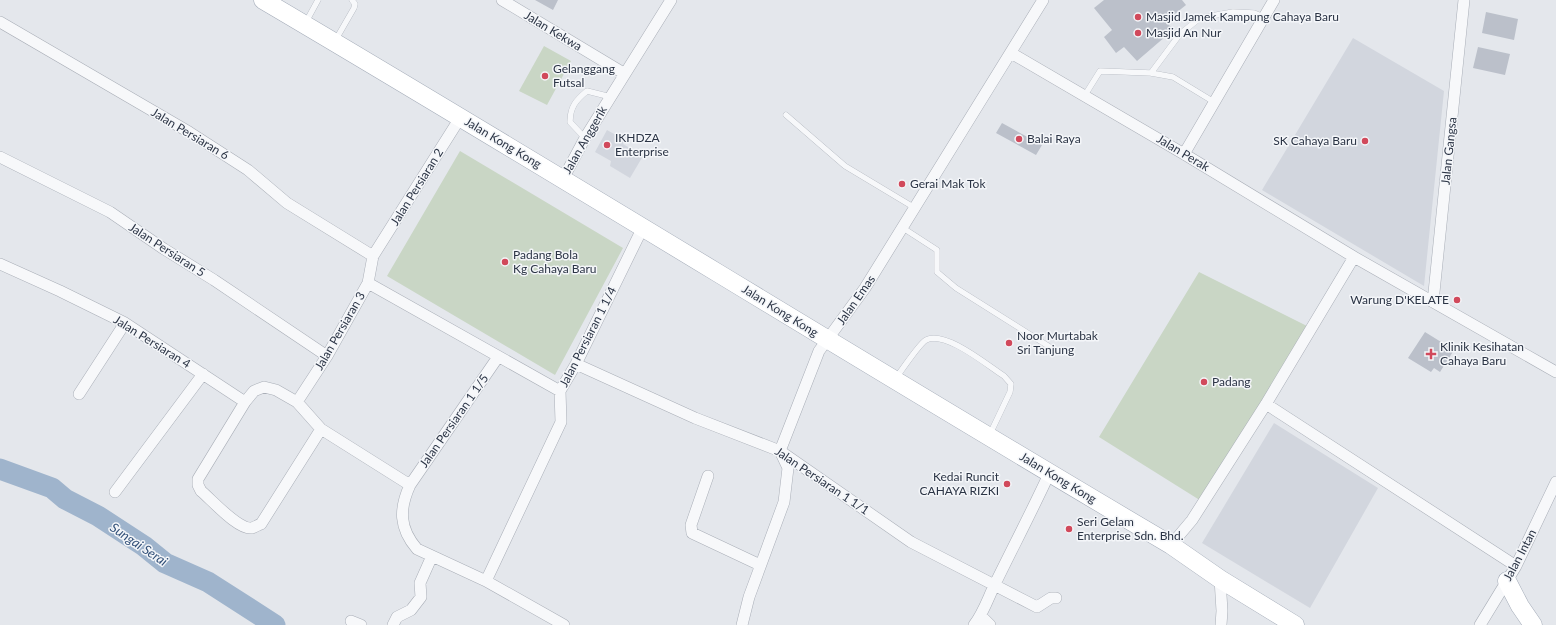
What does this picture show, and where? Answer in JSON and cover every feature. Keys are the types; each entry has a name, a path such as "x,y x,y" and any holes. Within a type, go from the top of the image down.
{"main road":[{"name":"Jalan Kong Kong","path":"264,0 643,227 827,340 989,436 1049,474 1171,545 1295,625"},
{"path":"1511,573 1520,606 1533,625"}],"street":[{"name":"Jalan Kekwa","path":"502,0 626,74"},
{"name":"Jalan Anggerik","path":"563,179 586,138 671,0"},
{"name":"Jalan Emas","path":"780,451 820,351 865,288 1043,0"},
{"path":"1184,154 1274,0"},
{"name":"Jalan Gangsa","path":"1433,302 1464,0"},
{"name":"Jalan Persiaran 6","path":"0,22 189,132 248,170 287,202 373,256"},
{"name":"Jalan Perak","path":"1011,54 1184,154 1354,257 1556,372"},
{"name":"Jalan Persiaran 2","path":"373,256 460,118"},
{"name":"Jalan Persiaran 5","path":"0,157 110,212 327,356"},
{"name":"Jalan Persiaran 1 1/4","path":"486,581 561,422 560,391 576,364 643,227"},
{"name":"Jalan Persiaran 3","path":"297,402 327,356 368,283 373,256"},
{"path":"1171,545 1192,520 1266,404 1354,257"},
{"name":"Jalan Persiaran 4","path":"0,264 60,291 125,324 245,402"},
{"path":"368,283 560,391"},
{"path":"79,394 125,324"},
{"name":"Jalan Persiaran 1 1/5","path":"498,357 410,485 402,501 403,522 409,540 417,549 486,581 564,625"},
{"name":"Jalan Persiaran 1 1/1","path":"576,364 695,418 780,451 911,542 1037,607 1051,598 1056,598"},
{"path":"115,492 203,374"},
{"path":"320,428 261,524 254,528 248,528 236,522 201,491 198,485 198,478 245,402 254,391 264,387 276,390 297,402 320,428 410,485"},
{"path":"1266,404 1511,573"},
{"path":"742,625 749,597 784,502 788,468 780,451"},
{"path":"974,625 981,616 994,584 1021,534 1049,474"},
{"path":"708,476 691,525 692,533 760,565"},
{"name":"Jalan Intan","path":"1480,625 1511,573 1556,482"},
{"path":"393,625 397,617 411,610 421,597 420,583 432,556"},
{"path":"1220,578 1222,611 1221,625"},
{"path":"981,616 990,625"}],"lane":[{"path":"304,24 318,0"},
{"path":"334,42 356,4 352,0"},
{"path":"1151,73 1180,34 1200,18 1233,12 1254,13 1264,16"},
{"path":"1085,96 1100,71 1151,73 1173,77 1214,102"},
{"path":"586,138 570,122 570,112 579,97 587,91 611,97"},
{"path":"786,115 845,166 915,209"},
{"path":"903,228 937,250 937,272 956,288 1053,350"},
{"path":"894,380 925,340 935,337 949,341 1004,376 1010,384 1010,392 989,436"}],"shaded area":[{"name":"SK Cahaya Baru","path":"1353,38 1444,91 1424,286 1262,190"},
{"path":"607,130 625,140 623,144 643,156 630,178 610,166 611,161 595,152"},
{"path":"1274,423 1378,488 1310,608 1202,543"}],"green space":[{"name":"Gelanggang Futsal","path":"544,46 571,61 547,105 519,91"},
{"name":"Padang Bola Kg Cahaya Baru","path":"460,151 623,248 555,375 387,276"},
{"name":"Padang","path":"1199,272 1309,327 1206,504 1099,437"}],"building":[{"path":"535,0 558,0 553,10"},
{"name":"Masjid An Nur","path":"1104,0 1182,0 1186,5 1166,21 1173,30 1137,61 1124,47 1116,53 1104,37 1112,30 1094,8"},
{"path":"1486,12 1518,19 1514,40 1482,33"},
{"path":"1478,47 1510,54 1505,75 1473,68"},
{"name":"Balai Raya","path":"1002,123 1042,145 1036,155 996,133"},
{"name":"Klinik Kesihatan Cahaya Baru","path":"1425,332 1454,350 1440,372 1434,368 1431,372 1408,358"}],"waterway":[{"name":"Sungai Serai","path":"0,469 52,488 65,499 98,516 144,546 165,563 208,582 275,625"}],"place":[{"name":"Masjid Jamek Kampung Cahaya Baru","path":"1138,17"},
{"name":"Masjid An Nur","path":"1138,33"},
{"name":"Gelanggang Futsal","path":"545,76"},
{"name":"Balai Raya","path":"1019,139"},
{"name":"SK Cahaya Baru","path":"1365,141"},
{"name":"IKHDZA Enterprise","path":"607,145"},
{"name":"Gerai Mak Tok","path":"902,184"},
{"name":"Padang Bola Kg Cahaya Baru","path":"505,262"},
{"name":"Warung D'KELATE","path":"1457,300"},
{"name":"Noor Murtabak Sri Tanjung","path":"1009,343"},
{"name":"Klinik Kesihatan Cahaya Baru","path":"1431,354"},
{"name":"Padang","path":"1204,382"},
{"name":"Kedai Runcit CAHAYA RIZKI","path":"1007,484"},
{"name":"Seri Gelam Enterprise Sdn. Bhd.","path":"1069,529"}]}
